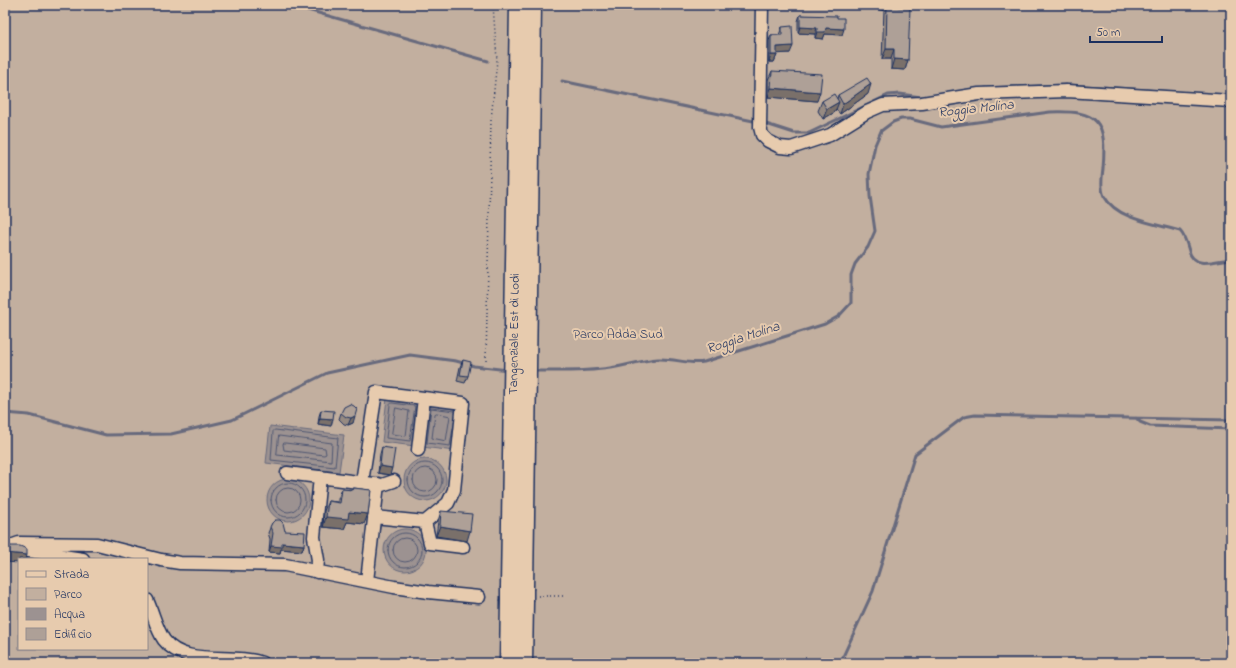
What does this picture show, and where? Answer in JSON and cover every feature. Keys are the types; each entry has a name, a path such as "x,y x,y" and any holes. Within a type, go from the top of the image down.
{"highway":[{"name":"Tangenziale Est di Lodi","path":"518,5 520,370 517,594 523,663"},
{"name":"Tangenziale Est di Lodi","path":"520,370 532,5"},
{"name":"Tangenziale Est di Lodi","path":"509,663 517,594"}],"street":[{"path":"762,5 760,123 762,135 768,141 780,147 791,148 830,135 867,112 884,105 922,103 979,94 1067,91 1231,101"},
{"path":"362,482 376,392 463,403 454,490 448,503 425,522 374,517"},
{"path":"418,450 424,398"},
{"path":"287,473 378,484 394,481"},
{"path":"317,572 318,560 314,537 320,477"},
{"path":"367,581 378,484"},
{"path":"425,522 430,544 463,547"},
{"path":"5,548 19,543 97,544 173,562 271,564 428,592 479,597"},
{"path":"5,548 44,552 77,558"},
{"path":"148,603 157,628 173,650 198,658 246,658 262,663"}],"path":[{"path":"486,361 491,120 497,60 493,5"}],"green space":[{"name":"Parco Adda Sud","path":"5,5 1231,5 1231,663 5,663"}],"water":[{"path":"387,398 420,402 415,446 382,442"},
{"path":"427,403 460,406 455,451 422,447"},
{"path":"270,426 344,435 339,472 266,463"},
{"path":"421,459 429,459 437,462 443,468 446,480 443,492 437,498 429,501 421,501 413,498 407,492 404,484 404,476 407,468 413,462"},
{"path":"284,479 292,479 300,482 306,488 309,500 306,512 300,518 292,521 284,521 276,518 270,512 267,504 267,496 270,488 276,482"},
{"path":"401,529 409,529 417,532 423,538 426,550 423,562 417,568 409,571 401,571 393,568 387,562 384,554 384,546 387,538 393,532"}],"building":[{"path":"887,5 898,5 898,7 910,8 908,60 894,59 894,49 886,49"},
{"path":"800,15 837,16 837,18 844,18 844,29 826,28 825,32 817,32 817,28 800,27"},
{"path":"792,26 793,46 777,47 777,55 771,55 771,35 782,35 782,27"},
{"path":"772,71 822,74 820,92 771,88"},
{"path":"867,78 871,84 843,104 838,95"},
{"path":"834,94 839,102 827,109 822,101"},
{"path":"463,360 471,362 468,376 460,375"},
{"path":"350,404 357,409 355,416 351,418 346,417 341,413 344,407"},
{"path":"321,410 334,411 333,419 320,418"},
{"path":"382,447 395,449 392,468 380,466"},
{"path":"354,488 371,490 368,514 349,512 348,519 326,517 328,501 340,503 342,489 353,490"},
{"path":"441,511 472,514 470,531 440,526"},
{"path":"275,520 280,520 283,523 285,531 305,532 304,545 282,543 282,547 271,546 273,533 270,527"},
{"path":"5,546 20,546 27,549 27,555 5,553"}],"waterway":[{"path":"290,5 488,61"},
{"path":"562,81 758,122"},
{"path":"985,88 1066,85"},
{"path":"1071,85 1175,92"},
{"path":"763,123 794,133 809,133 888,95 900,94 921,97"},
{"name":"Roggia Molina","path":"534,371 591,370 658,359 670,359 693,363 704,362 825,324 839,316 851,303 851,275 855,264 868,247 875,231 870,196 869,174 875,145 881,131 893,122 901,119 910,119 941,127 1050,112 1080,113 1089,116 1101,129 1104,153 1102,190 1104,196 1110,204 1118,211 1138,220 1180,231 1185,238 1192,257 1196,260 1201,262 1213,262 1231,259"},
{"path":"5,413 29,415 106,435 171,434 232,420 327,373 410,355 508,370"},
{"path":"840,663 873,591 915,454 964,417 975,415 1231,420"},
{"path":"1136,418 1140,422 1150,426 1231,429"}]}
